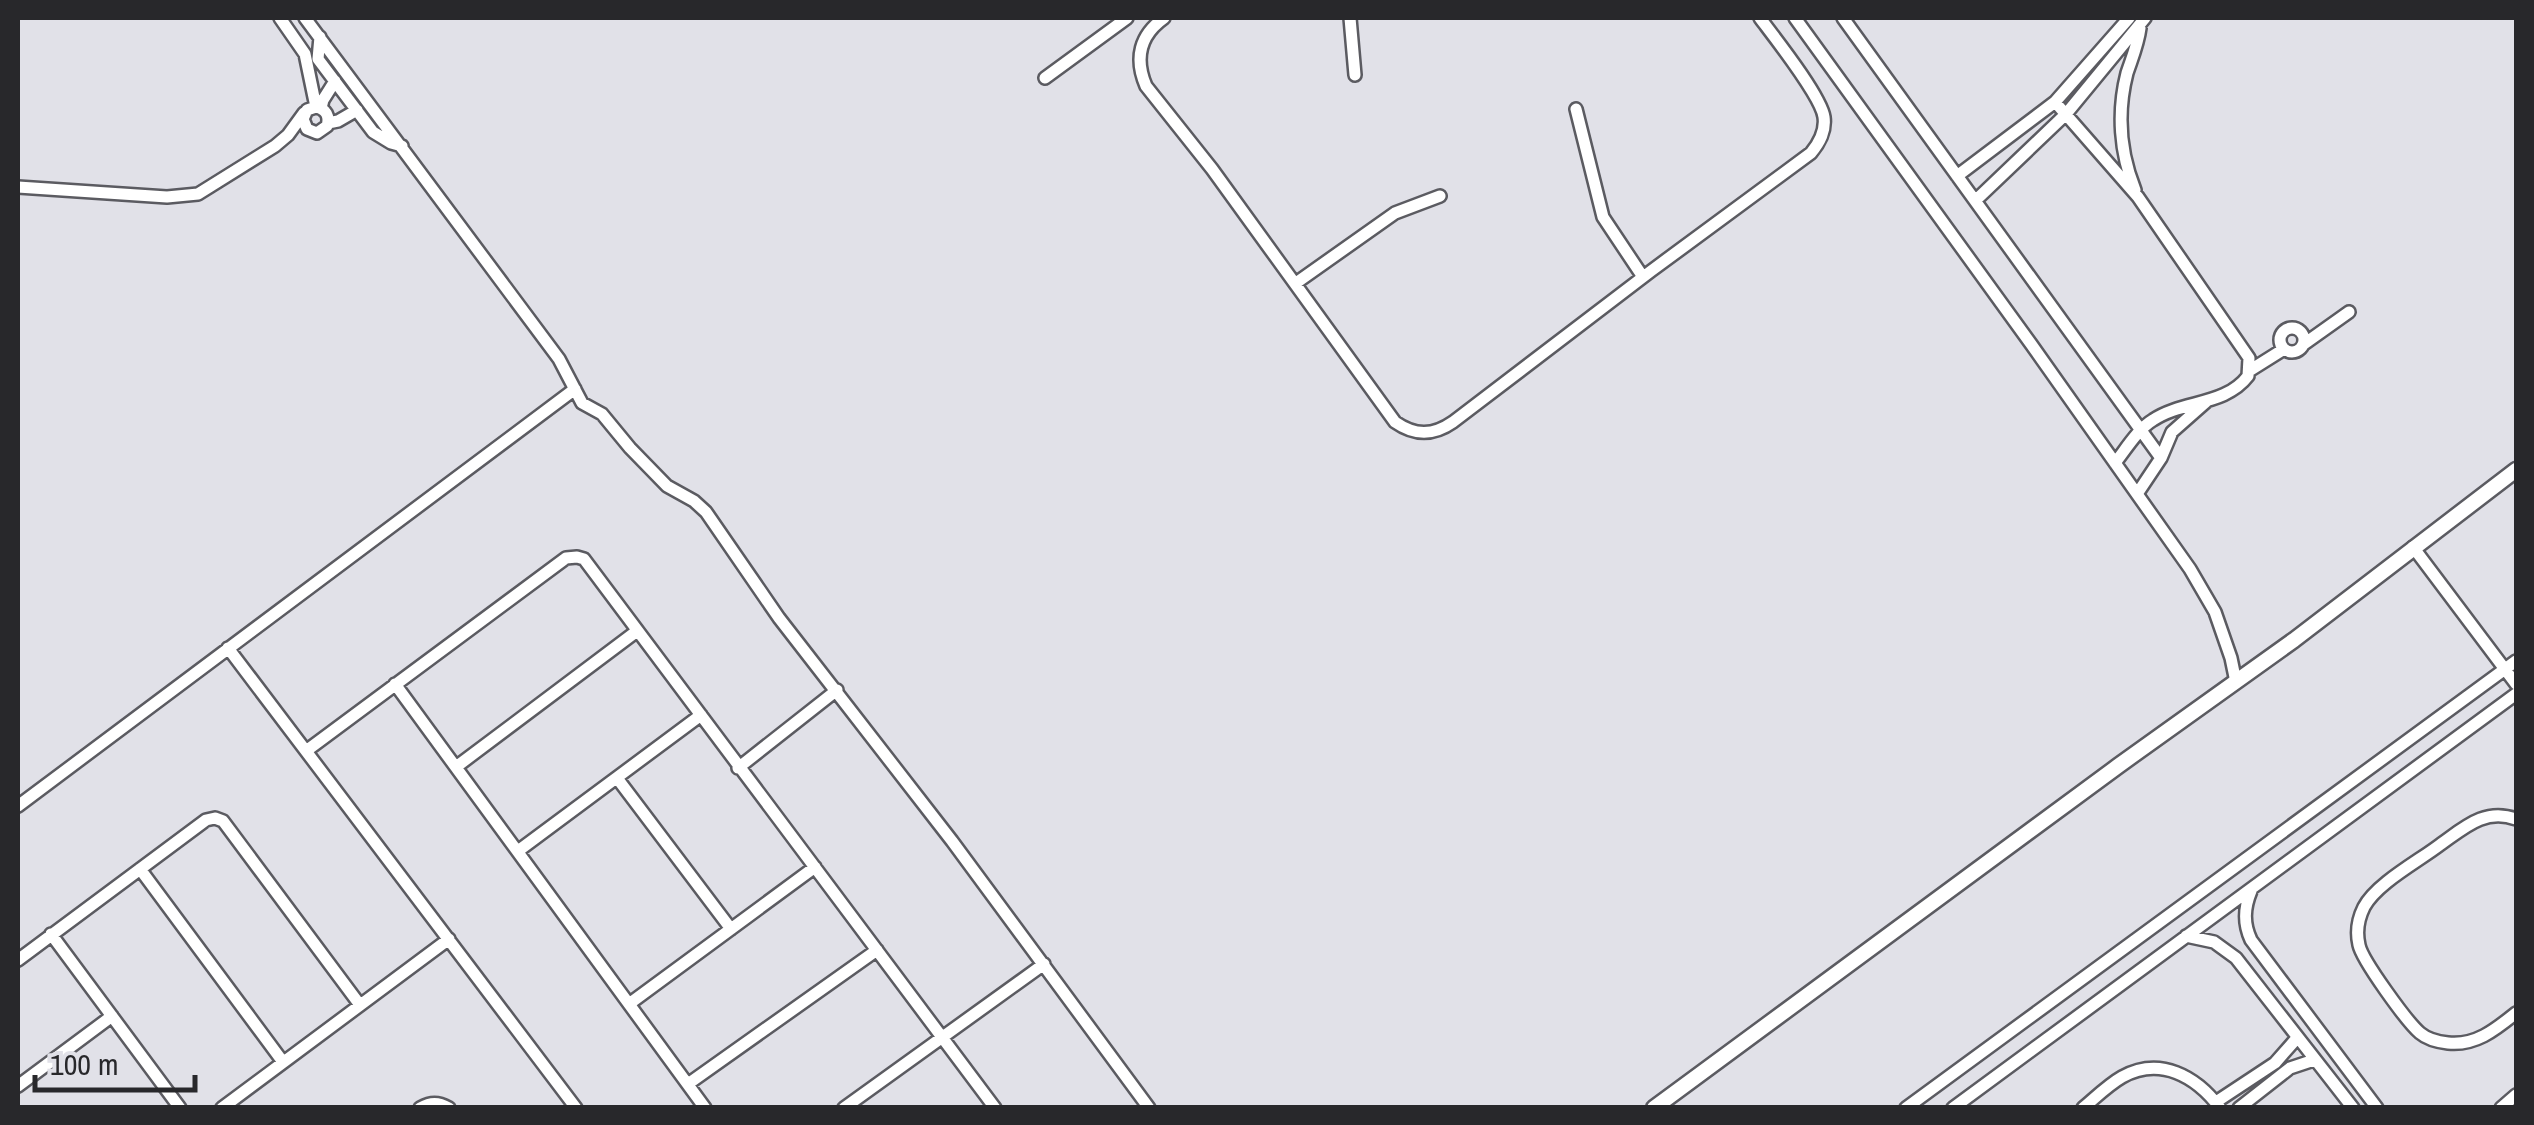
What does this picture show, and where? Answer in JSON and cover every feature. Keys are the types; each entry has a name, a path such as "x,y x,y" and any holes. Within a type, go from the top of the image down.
{"street":[{"path":"280,18 305,54 314,110 304,124 312,132 322,132 328,116 314,110"},
{"path":"305,18 560,359 582,403 602,414 662,481 706,512 779,618 1149,1108"},
{"path":"1046,78 1127,18"},
{"path":"1164,18 1152,26 1140,49 1141,74 1146,86 1212,168 1395,422 1417,433 1430,433 1453,422 1811,153 1823,134 1820,102 1760,18"},
{"path":"1350,18 1354,75"},
{"path":"1795,18 2190,570 2210,601 2224,634 2236,682"},
{"path":"1843,18 2161,458"},
{"path":"1956,176 2054,102 2139,20"},
{"path":"1976,200 2066,114 2139,20"},
{"path":"2138,196 2123,146 2122,111 2126,76 2138,44 2139,20"},
{"path":"320,37 318,59 373,132 402,146"},
{"path":"18,187 155,196 198,194 275,146 314,110 335,80"},
{"path":"2054,102 2138,196 2246,352 2250,370 2237,388 2206,402 2172,432 2161,458 2137,494"},
{"path":"1576,109 1603,217 1643,276"},
{"path":"328,122 357,110"},
{"path":"1296,283 1409,206 1440,196"},
{"path":"2304,344 2300,331 2286,330 2280,336 2284,349 2293,352 2350,312"},
{"path":"2250,370 2284,349"},
{"path":"18,806 575,390"},
{"path":"2115,463 2150,420 2190,403 2206,402"},
{"path":"1654,1108 2294,640 2516,470"},
{"path":"2413,547 2511,666 2516,684"},
{"path":"306,751 566,558 584,560 996,1108"},
{"path":"456,767 637,630"},
{"path":"228,648 576,1108"},
{"path":"1906,1108 2511,666"},
{"path":"395,684 705,1108"},
{"path":"738,768 836,690"},
{"path":"1953,1108 2516,694"},
{"path":"518,852 701,716"},
{"path":"617,778 731,929"},
{"path":"2516,819 2498,815 2474,820 2374,893 2360,917 2358,931 2363,958 2419,1032 2434,1040 2450,1044 2483,1037 2516,1013"},
{"path":"18,960 206,820 215,818 223,821 360,1005"},
{"path":"630,1004 815,867"},
{"path":"140,869 283,1062"},
{"path":"2252,887 2245,910 2251,940 2377,1108"},
{"path":"51,934 180,1108"},
{"path":"2186,936 2214,942 2229,952 2352,1108"},
{"path":"222,1108 449,939"},
{"path":"688,1084 877,950"},
{"path":"844,1108 1044,964"},
{"path":"18,1086 112,1016"},
{"path":"2083,1108 2122,1077 2144,1070 2167,1069 2189,1077 2208,1091 2218,1105 2276,1063 2298,1038"},
{"path":"2239,1108 2290,1068 2314,1060"},
{"path":"2501,1108 2516,1096"},
{"path":"420,1108 428,1103 449,1108"}]}
